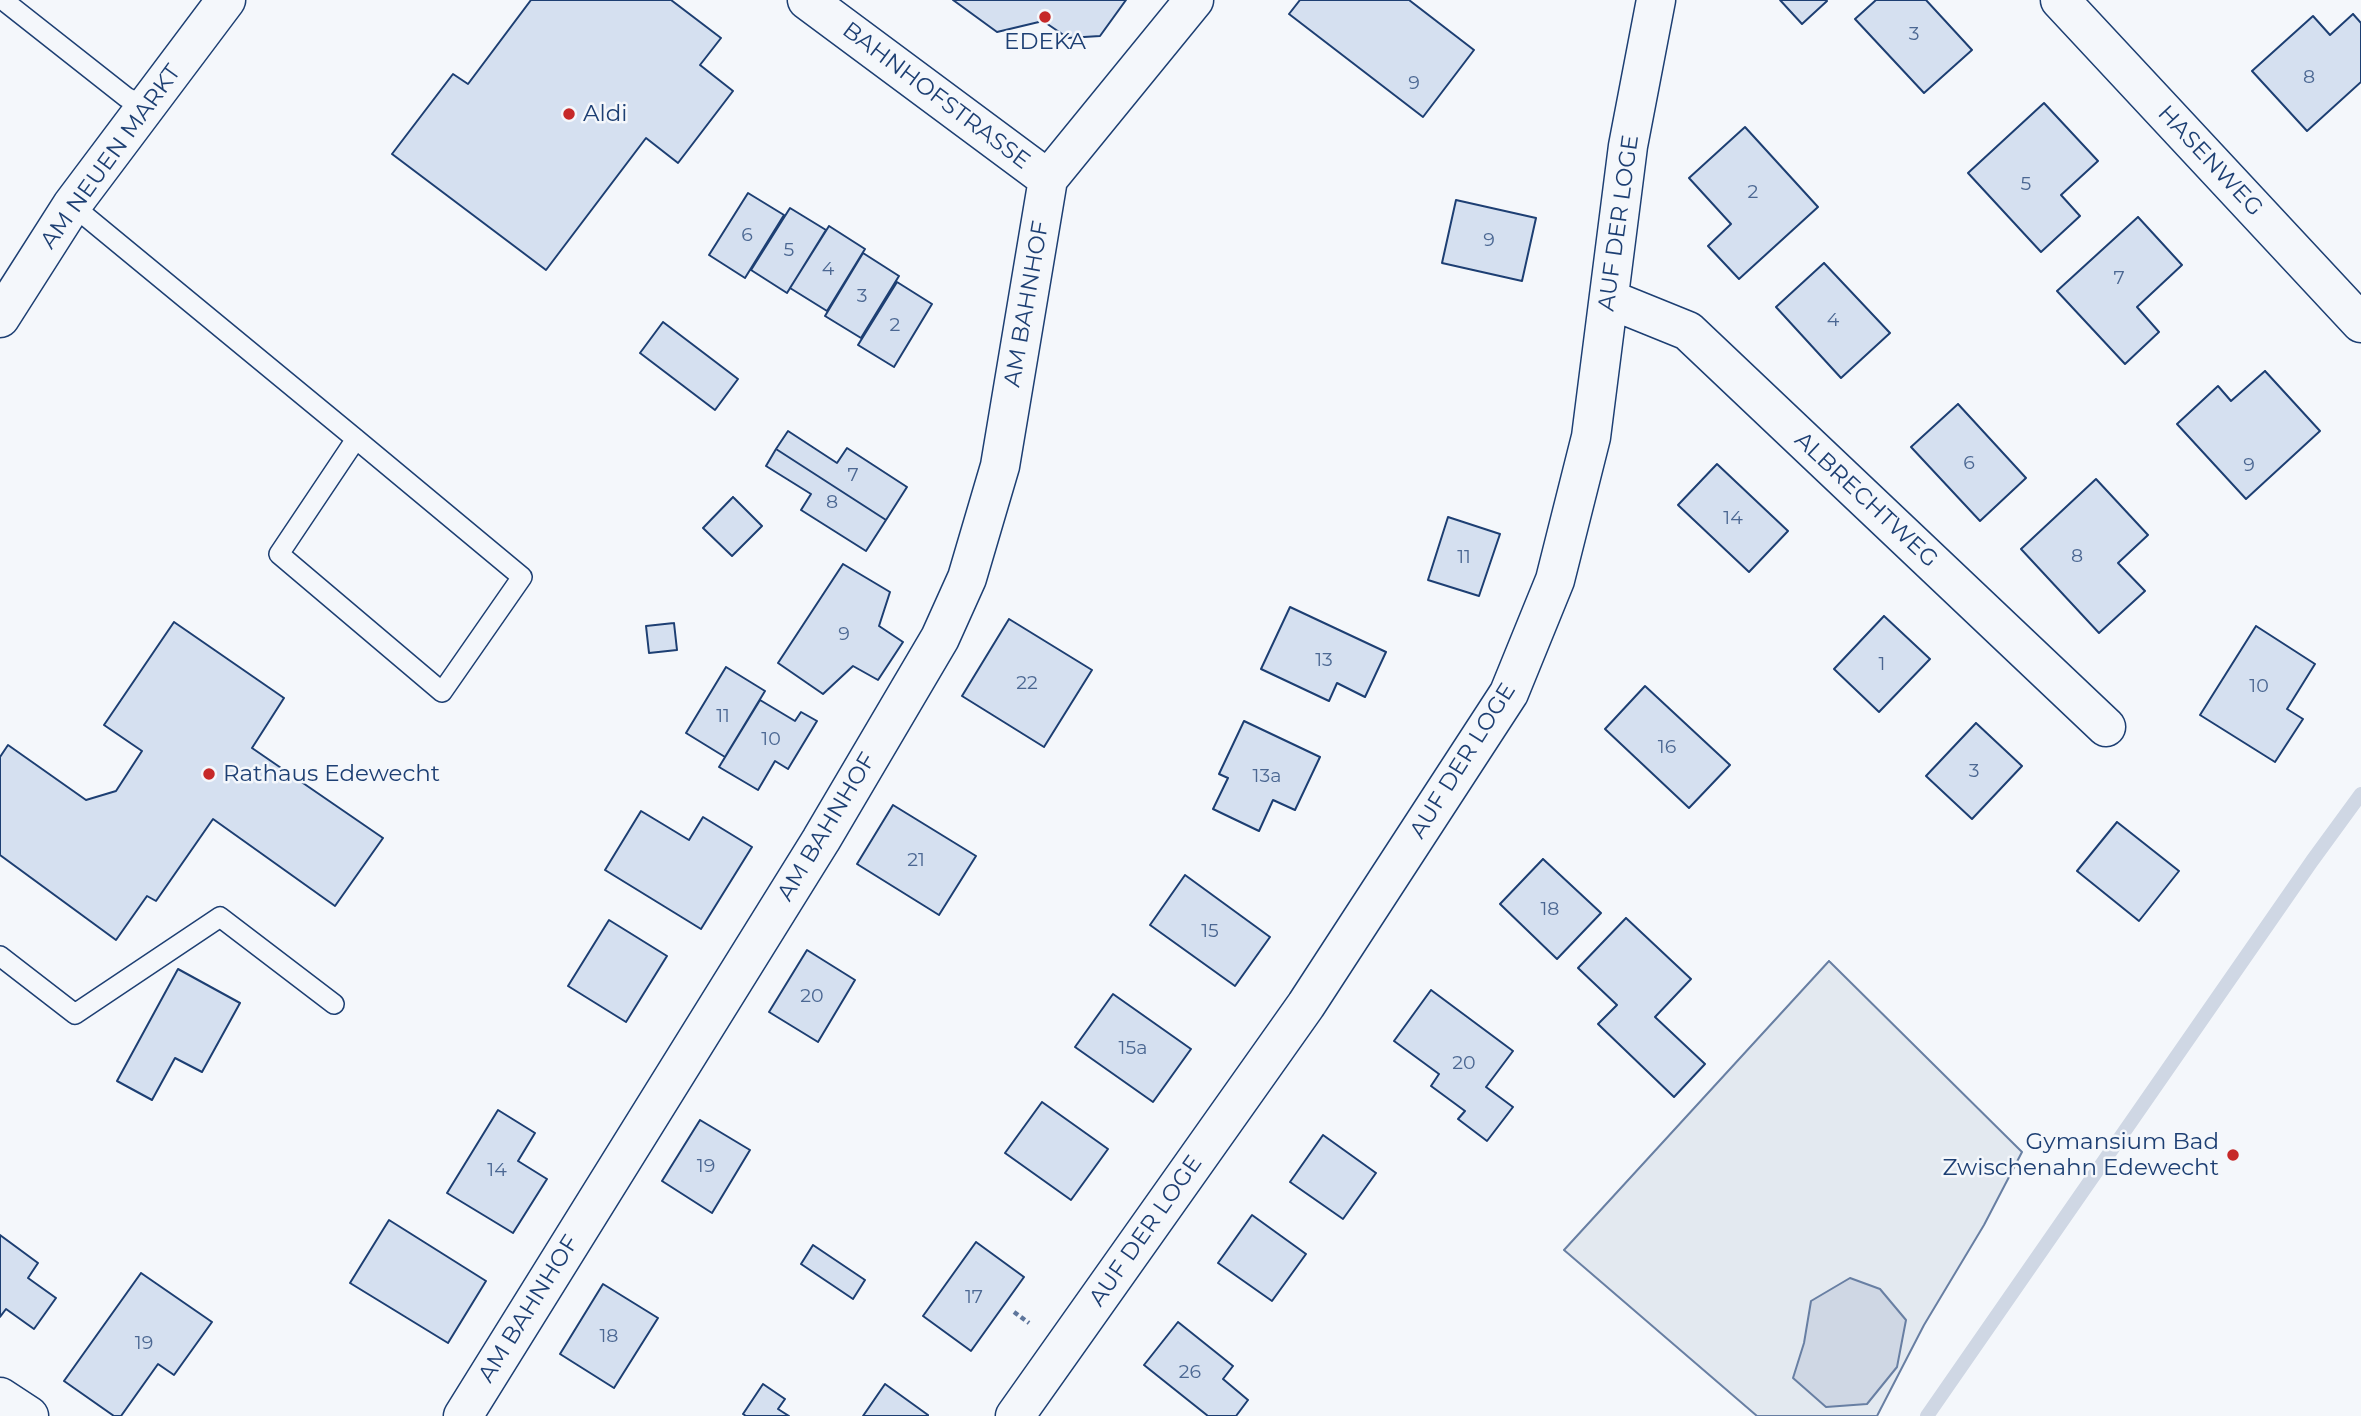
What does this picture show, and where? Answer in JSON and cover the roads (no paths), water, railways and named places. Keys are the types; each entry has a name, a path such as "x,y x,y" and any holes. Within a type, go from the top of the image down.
{"street":[{"name":"AM NEUEN MARKT","path":"5,300 72,205 226,0"},
{"name":"BAHNHOFSTRASSE","path":"807,0 1048,179 1194,0"},
{"name":"AUF DER LOGE","path":"1015,1416 1306,1005 1509,693 1555,580 1591,437 1628,146 1656,0"},
{"name":"HASENWEG","path":"2060,0 2361,323"},
{"name":"AM BAHNHOF","path":"463,1416 821,839 940,638 967,578 1000,466 1048,179"},
{"name":"ALBRECHTWEG","path":"1609,299 1688,331 2106,727"},
{"path":"0,1397 29,1416"}],"lane":[{"path":"3,0 126,97 146,107"},
{"path":"72,205 356,439 522,577 442,692 279,554 356,439"},
{"path":"0,957 75,1014 220,917 334,1004"}],"waterway":[{"path":"1927,1416 2361,794"}],"place":[{"name":"EDEKA","path":"1045,17"},
{"name":"Aldi","path":"569,114"},
{"name":"Rathaus Edewecht","path":"209,774"},
{"name":"Gymansium Bad Zwischenahn Edewecht","path":"2233,1155"}]}
